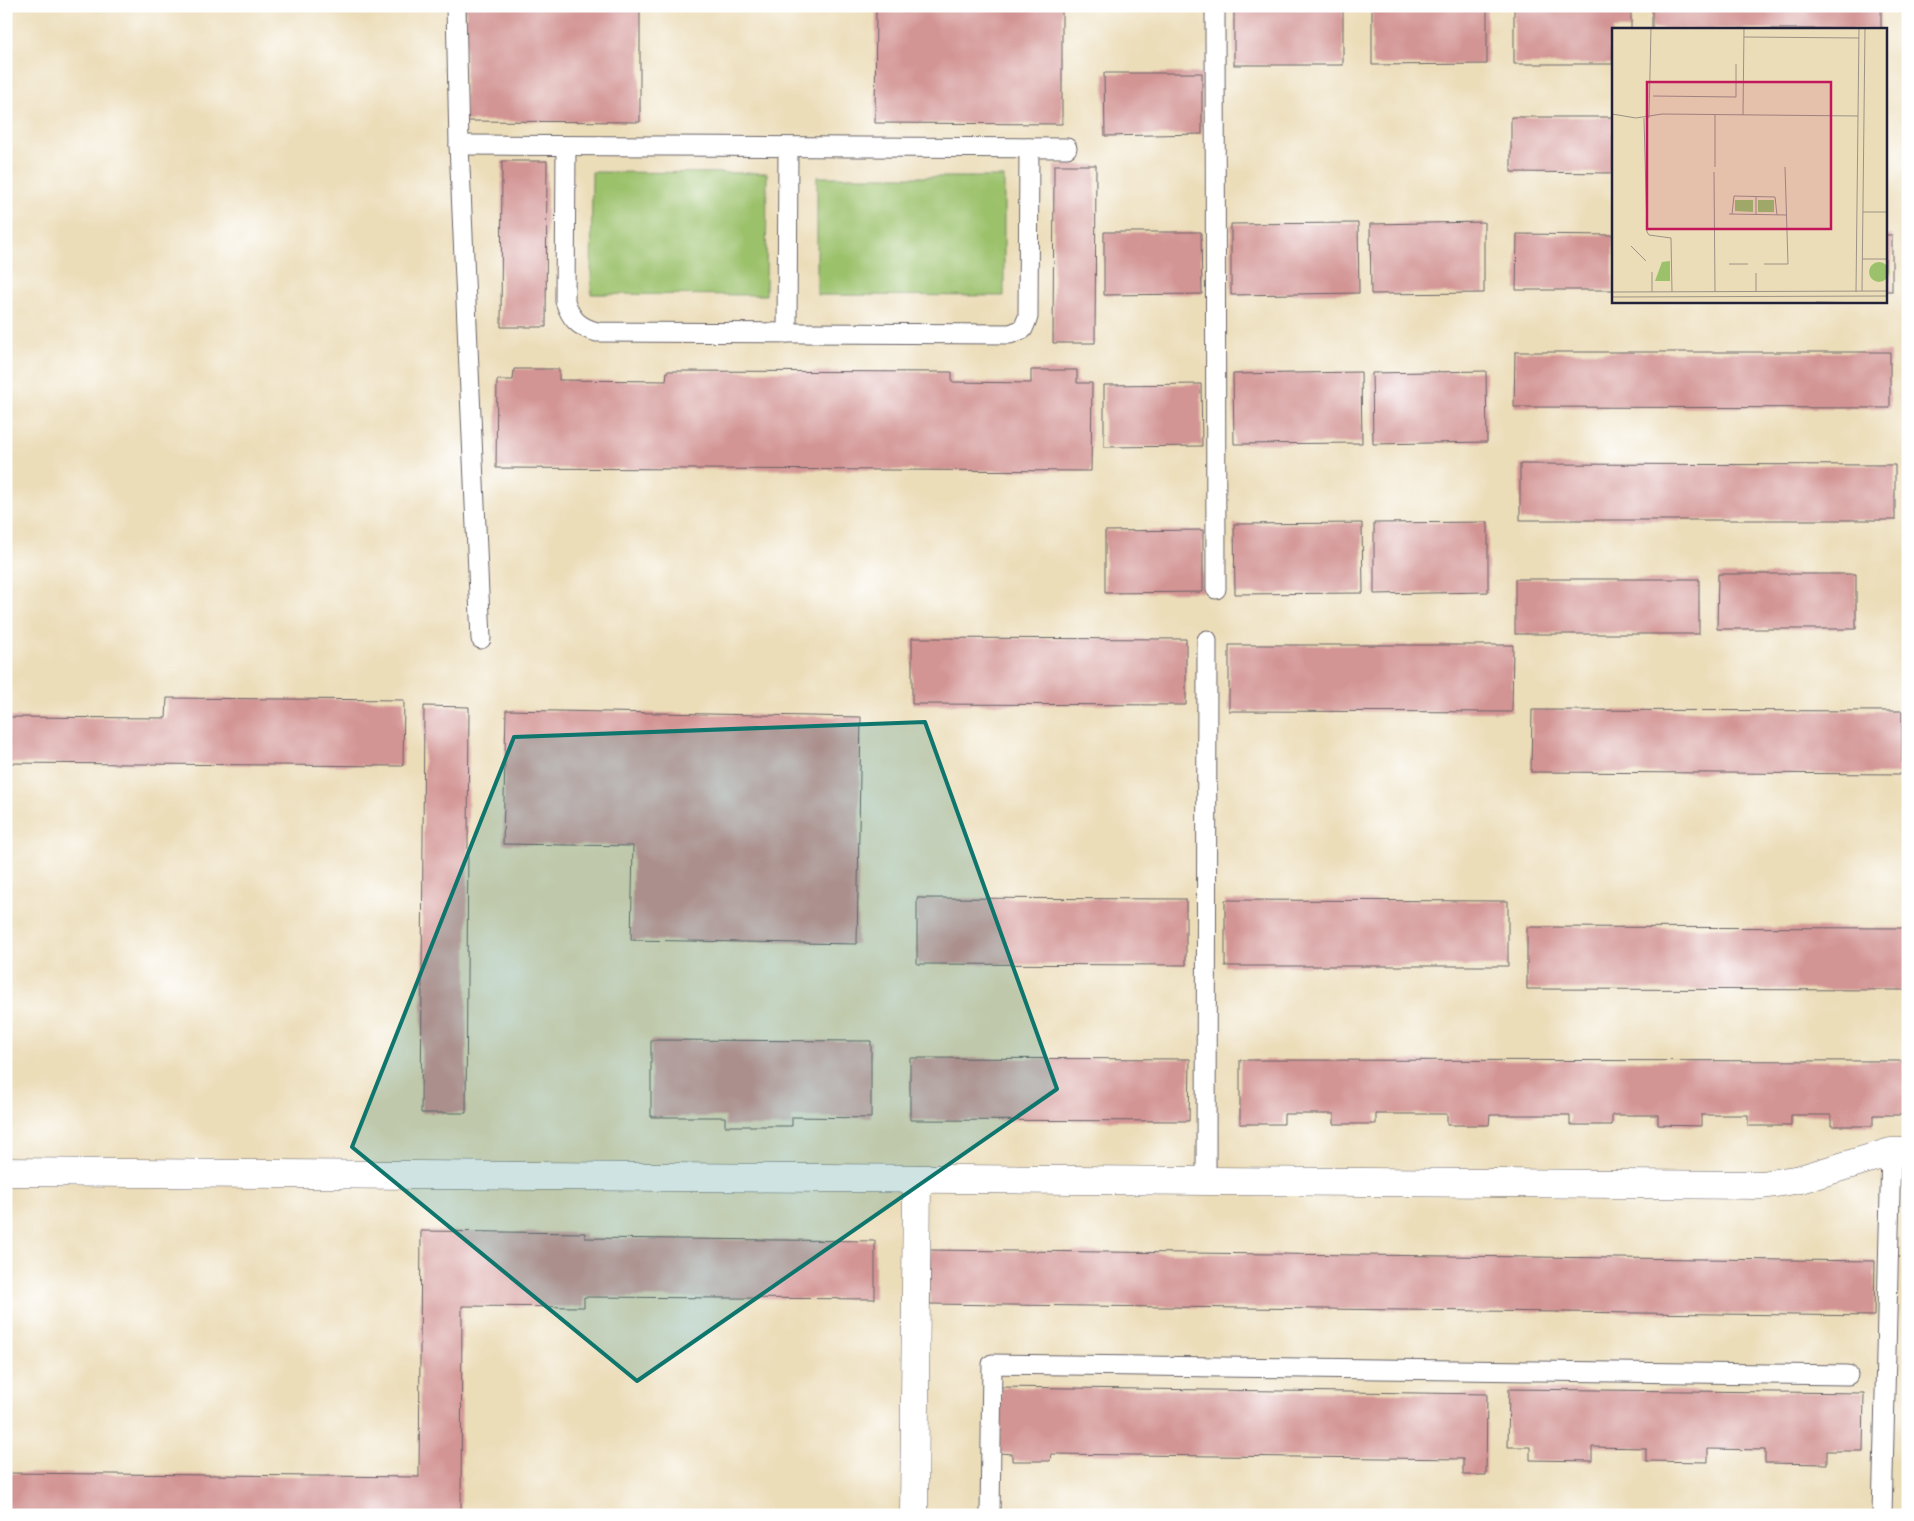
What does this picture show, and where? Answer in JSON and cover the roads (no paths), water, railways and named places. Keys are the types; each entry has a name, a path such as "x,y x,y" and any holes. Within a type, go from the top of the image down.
{"street":[{"path":"6,1172 1762,1185 1801,1179 1899,1152"},
{"path":"914,1515 917,1179"}],"lane":[{"path":"456,6 460,145 482,639"},
{"path":"1214,6 1216,589"},
{"path":"460,145 1067,148"},
{"path":"566,146 565,301 570,316 583,328 597,332 1010,334 1024,330 1028,317 1029,148"},
{"path":"787,333 788,147"},
{"path":"1206,1181 1207,640"},
{"path":"1882,1515 1899,1152"},
{"path":"990,1515 992,1364 1848,1375"}]}
